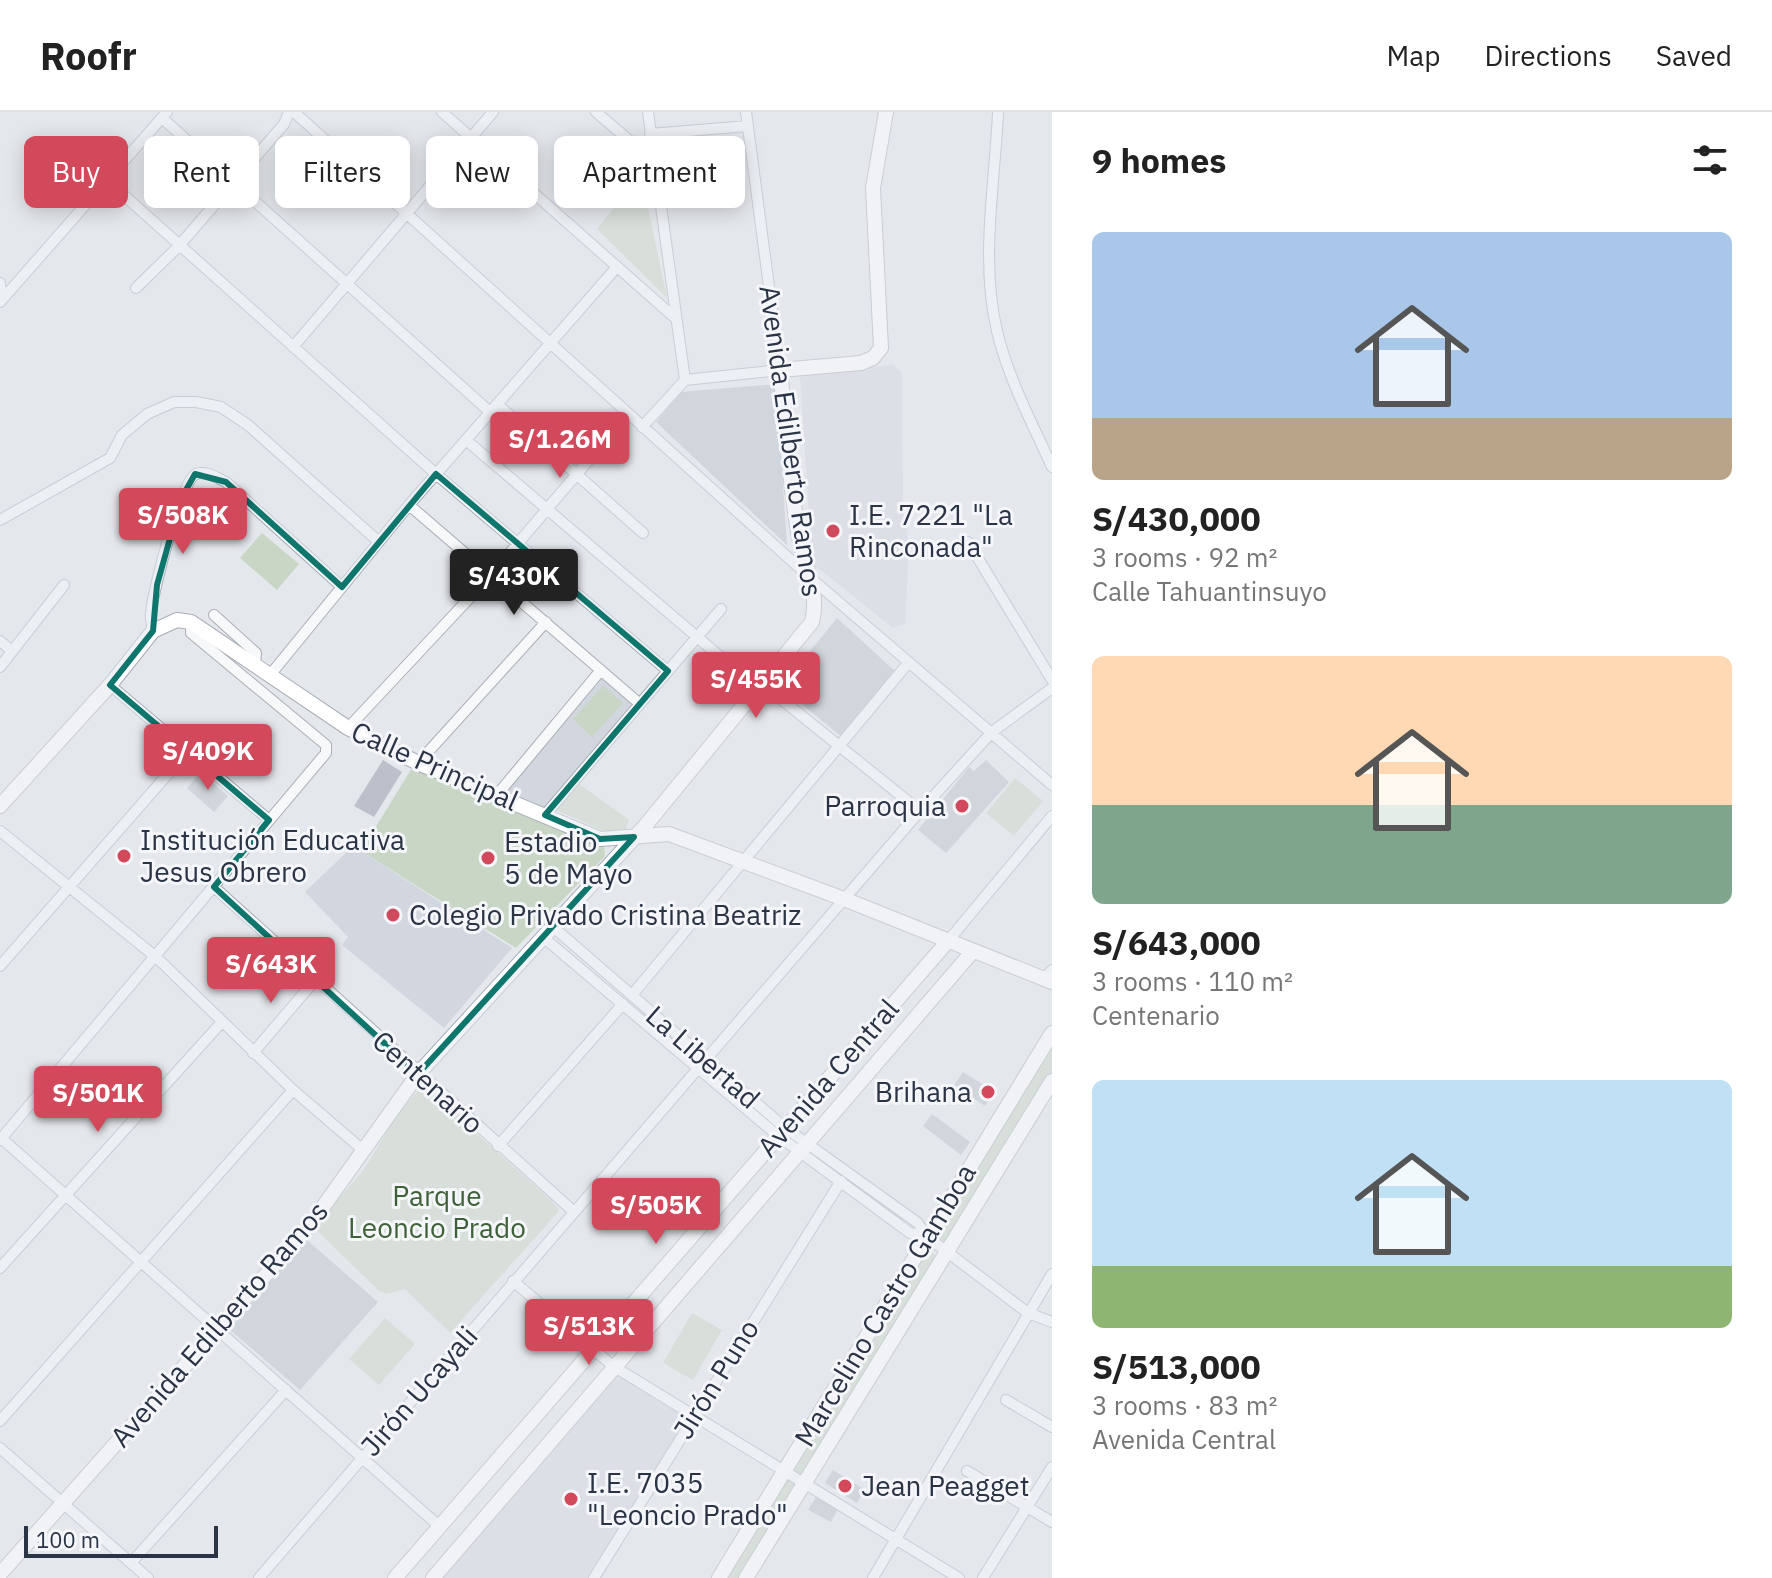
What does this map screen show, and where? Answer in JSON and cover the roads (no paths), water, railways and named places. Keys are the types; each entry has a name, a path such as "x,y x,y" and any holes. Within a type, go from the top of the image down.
{"street":[{"path":"259,151 291,112 813,580 1052,785"},
{"path":"442,112 469,136"},
{"path":"473,136 493,112"},
{"path":"596,112 624,136"},
{"path":"648,112 650,134 748,126"},
{"name":"Avenida Edilberto Ramos","path":"0,1574 310,1225 418,1074 634,837 812,622 816,604 813,580 797,530 780,370 746,112"},
{"path":"642,427 685,380 861,363 873,358 881,348 873,188 886,112"},
{"path":"998,112 990,240 996,327 1009,371 1052,467"},
{"path":"128,157 164,115 185,136"},
{"path":"293,347 426,190"},
{"path":"538,198 674,317"},
{"path":"128,200 436,474 668,671"},
{"path":"259,206 493,408 578,473 643,533"},
{"path":"1,301 84,208"},
{"path":"136,288 178,247 210,208"},
{"path":"659,208 685,380"},
{"path":"270,675 409,505 616,268"},
{"path":"0,283 1,301"},
{"path":"0,520 110,458 122,435 147,414 174,402 196,402 221,407 248,425 379,542"},
{"path":"348,728 491,575 628,414"},
{"path":"466,440 697,637 920,811"},
{"path":"153,631 150,615 157,585 181,499 188,481 195,474 206,473 226,482 342,587"},
{"path":"409,505 640,704"},
{"path":"968,542 1052,680"},
{"path":"0,667 64,585"},
{"path":"545,815 721,609"},
{"path":"214,615 256,653 255,665"},
{"path":"0,806 110,685 153,631 177,620 191,622 191,633 326,745 326,753 1,1138 439,1526"},
{"name":"Calle Principal","path":"191,622 348,728 418,763 600,839 669,834 973,951 1049,977"},
{"path":"418,763 546,622"},
{"path":"0,641 12,651"},
{"path":"632,995 909,662"},
{"path":"497,795 601,670"},
{"path":"110,685 269,820"},
{"name":"Jirón Ucayali","path":"259,1578 920,811 992,732 1052,688"},
{"path":"0,966 188,751"},
{"path":"948,941 1052,816"},
{"path":"0,831 156,957 253,1053 363,1150"},
{"name":"Centenario","path":"214,887 573,1211"},
{"name":"La Libertad","path":"548,931 632,995 703,1064 841,1181 910,1233 926,1236"},
{"name":"La Libertad","path":"548,931 623,1004 703,1064"},
{"name":"Avenida Central","path":"395,1578 948,941"},
{"name":"Avenida Central","path":"433,1578 801,1147 973,951"},
{"path":"253,1053 315,980"},
{"path":"498,1146 623,1004"},
{"path":"0,1268 221,1023"},
{"name":"Marcelino Castro Gamboa","path":"719,1578 1052,1033"},
{"name":"Marcelino Castro Gamboa","path":"746,1578 1052,1081"},
{"path":"0,1421 293,1090"},
{"name":"La Libertad","path":"801,1147 918,1223 926,1236"},
{"name":"Jirón Puno","path":"594,1578 841,1181"},
{"path":"926,1236 1028,1313 1052,1322"},
{"path":"873,1578 1052,1274"},
{"path":"513,1281 613,1366 784,1473 898,1538 940,1573 959,1578"},
{"path":"131,1563 286,1390"},
{"path":"1006,1400 1052,1427"},
{"path":"0,1448 148,1578"},
{"path":"983,1578 1052,1467"},
{"path":"967,1471 1052,1522"}],"place":[{"name":"I.E. 7221 \"La Rinconada\"","path":"833,531"},
{"name":"Parroquia","path":"962,806"},
{"name":"Institución Educativa Jesus Obrero","path":"124,856"},
{"name":"Estadio 5 de Mayo","path":"488,858"},
{"name":"Colegio Privado Cristina Beatriz","path":"393,915"},
{"name":"Brihana","path":"988,1092"},
{"name":"Jean Peagget","path":"845,1486"},
{"name":"I.E. 7035 \"Leoncio Prado\"","path":"571,1499"}],"park label":[{"name":"Parque Leoncio Prado","path":"437,1212"}]}
